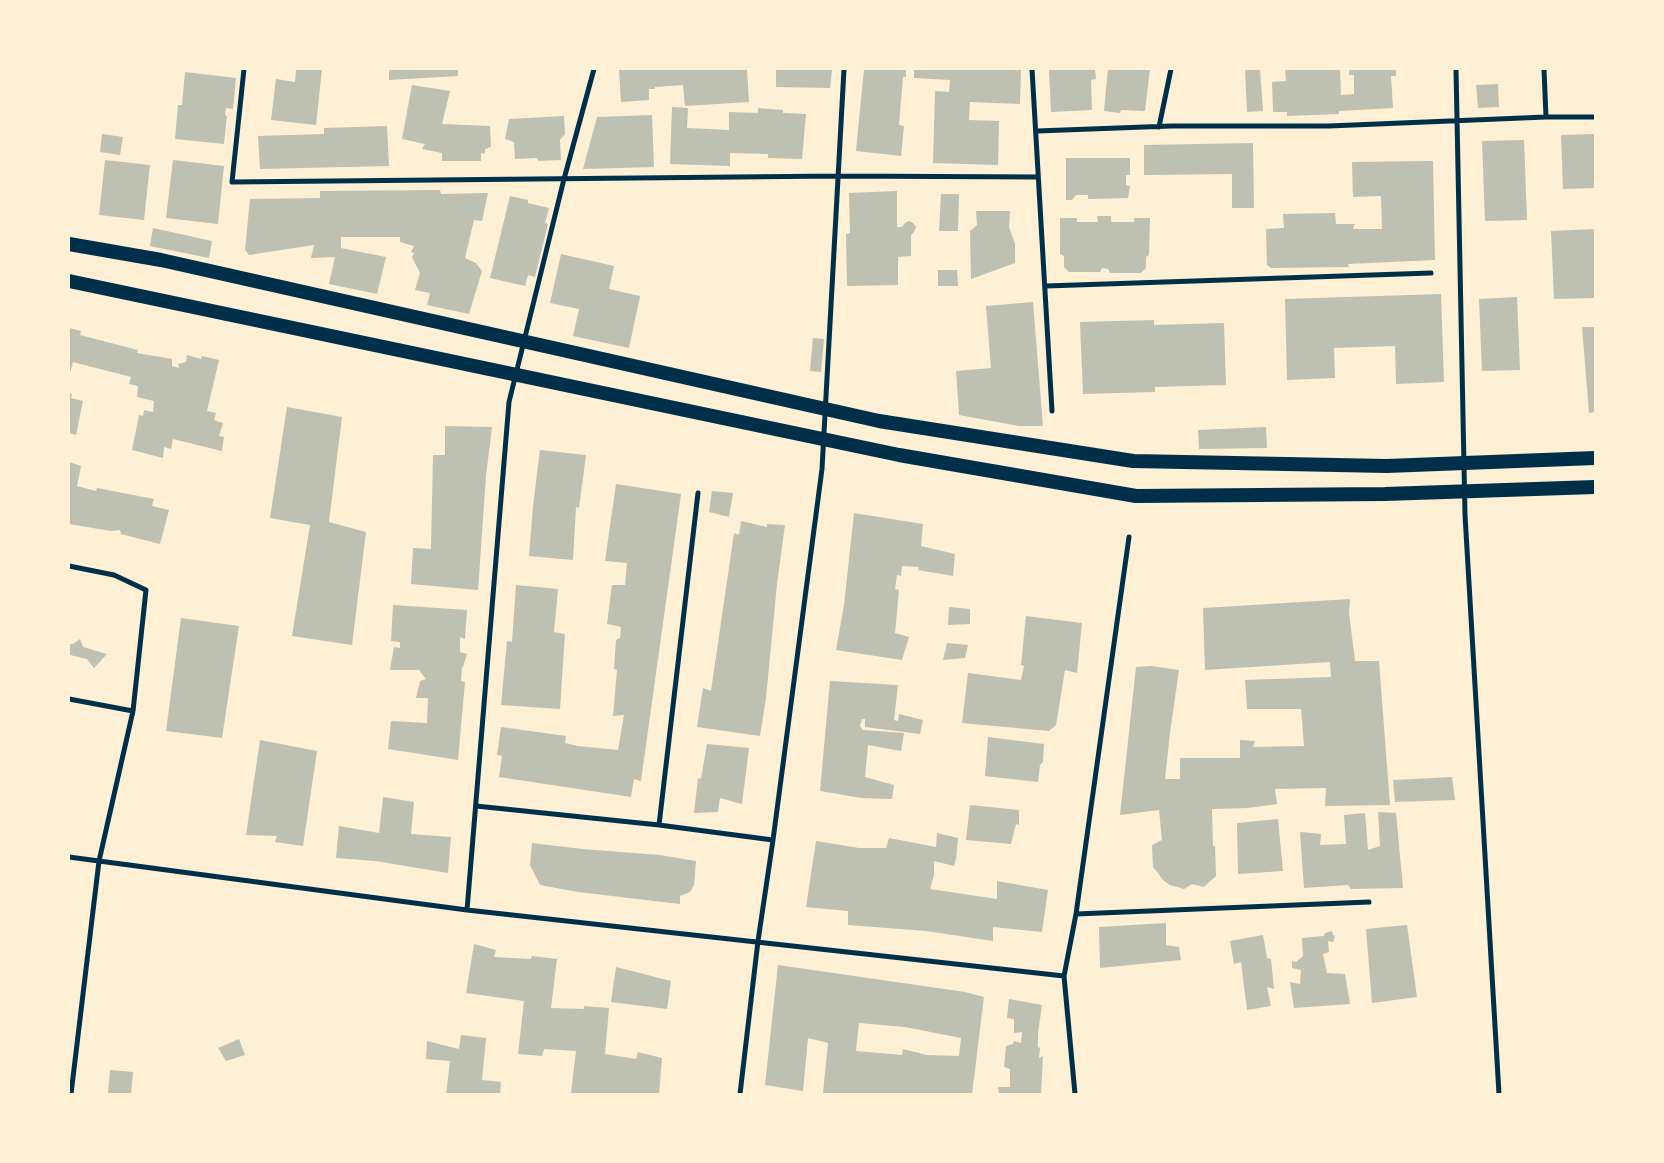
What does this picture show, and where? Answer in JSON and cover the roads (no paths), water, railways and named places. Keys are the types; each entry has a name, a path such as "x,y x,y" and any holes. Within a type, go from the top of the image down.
{"highway":[{"path":"69,244 161,260 879,421 1132,461 1388,466 1595,458"},
{"path":"69,281 899,455 1136,496 1385,494 1595,487"}],"street":[{"path":"244,69 232,182 837,176 1038,177"},
{"path":"467,910 509,402 564,179 594,69"},
{"path":"740,1094 758,941 822,469 844,69"},
{"path":"1032,69 1052,411"},
{"path":"1159,126 1171,69"},
{"path":"1456,69 1465,514 1499,1094"},
{"path":"1544,69 1546,117"},
{"path":"1037,131 1159,126 1329,126 1457,120 1595,117"},
{"path":"1046,286 1431,273"},
{"path":"659,825 698,493"},
{"path":"1075,1094 1064,976 1076,914 1129,537"},
{"path":"69,566 114,575 146,590 133,711 100,861 71,1094"},
{"path":"69,699 133,711"},
{"path":"476,806 659,825 773,840"},
{"path":"69,857 467,910 1064,976"},
{"path":"1076,914 1369,902"}]}
